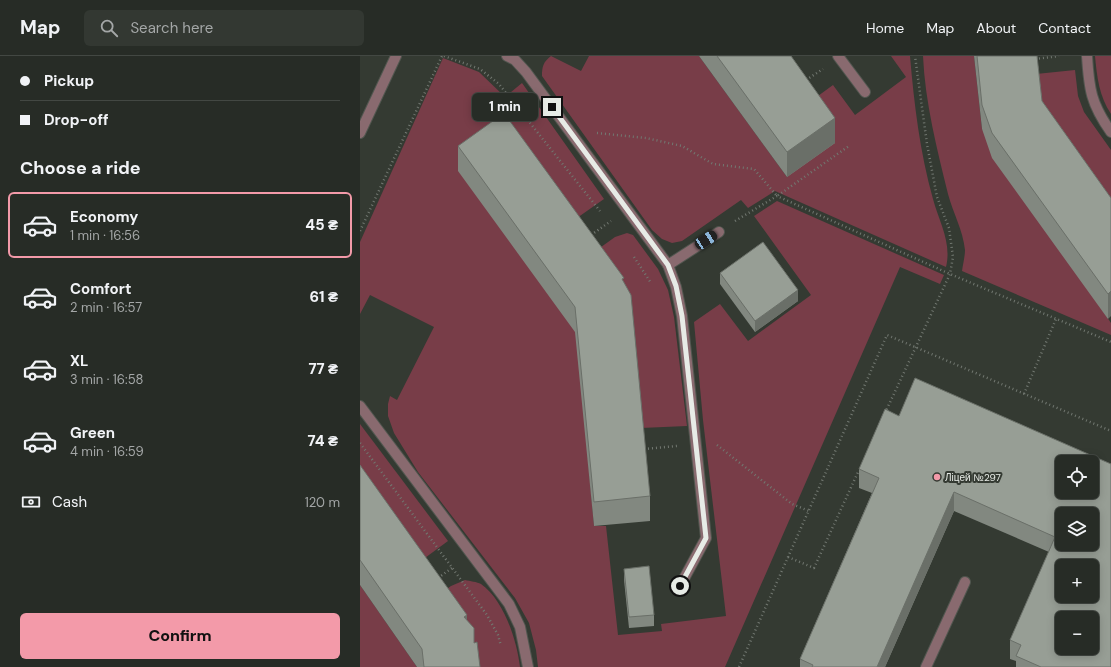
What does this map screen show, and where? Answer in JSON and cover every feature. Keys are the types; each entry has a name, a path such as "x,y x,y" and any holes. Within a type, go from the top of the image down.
{"street":[{"path":"360,133 396,56"},
{"path":"507,56 515,60 526,72 569,130 668,265 676,286 682,316 706,538 680,586"},
{"path":"1087,56 1092,100 1100,116 1111,132"},
{"path":"838,57 865,92"},
{"path":"668,265 718,232"},
{"path":"360,406 509,604 520,627 528,667"},
{"path":"926,667 965,582"}],"path":[{"path":"360,231 443,56 480,69 499,84 614,229"},
{"path":"882,420 950,274 953,257 949,228 937,197 934,182 915,56"},
{"path":"1034,59 1059,56"},
{"path":"802,83 838,57"},
{"path":"569,130 646,138 682,146 713,164 754,169 777,196 950,274 1111,342"},
{"path":"718,232 777,196 848,146"},
{"path":"586,238 627,210"},
{"path":"632,255 653,287"},
{"path":"1024,394 1056,319"},
{"path":"739,667 887,335 1111,431"},
{"path":"695,428 792,504 809,511"},
{"path":"674,439 675,447"},
{"path":"360,444 487,615 498,635 502,649"},
{"path":"643,449 696,445"},
{"path":"788,557 814,568 860,469"},
{"path":"434,581 471,554"}],"shaded area":[{"path":"551,56 581,71 589,56 699,56 787,177 807,104 833,85 855,115 906,77 891,56 910,56 924,164 946,241 946,267 775,191 748,208 741,200 682,241 672,243 662,239 652,230 542,76 542,70 546,60"},
{"path":"923,56 974,56 982,129 1111,323 1111,335 962,271 965,252 964,243 948,194 936,143 926,91"},
{"path":"1095,56 1111,56 1111,114 1101,93"},
{"path":"443,58 479,72 505,97 522,83 604,199 567,225 594,526 606,526 618,635 662,631 661,624 726,616 703,420 694,322 720,304 748,341 811,295 754,216 777,201 944,275 940,284 900,267 725,667 538,667 536,650 529,623 515,598 418,472 394,433 388,416 390,396 397,400 434,327 370,295 360,314 360,242"},
{"path":"1075,70 1078,96 1084,112 1111,150 1111,211 1042,126 1036,74"},
{"path":"627,233 633,235 658,269 668,290 674,317 687,426 641,428 590,255 615,237"},
{"path":"360,424 448,541 414,566 360,490"},
{"path":"465,580 481,584 489,591 503,610 516,645 520,667 472,667 436,596 451,586"},
{"path":"360,585 417,667 360,667"}],"building":[{"path":"717,56 791,56 835,118 787,152"},
{"path":"977,56 1037,56 1042,101 1111,198 1111,291 1108,294 992,133 982,105"},
{"path":"504,113 624,278 622,279 631,295 650,496 594,502 575,307 458,146"},
{"path":"763,242 798,290 755,321 720,273"},
{"path":"915,378 1090,455 1055,455 1055,499 1099,499 1099,459 1111,464 1111,667 1041,667 1016,656 1021,645 1010,640 1055,537 954,492 877,667 812,667 813,665 800,659 879,478 859,469 885,409 899,416"},
{"path":"360,465 467,615 464,617 474,628 474,643 477,642 480,667 424,667 422,649 360,560"},
{"path":"649,566 654,615 629,617 624,569"}],"place":[{"name":"Ліцей №297","path":"937,477"}],"route":[{"path":"552,107 668,265 676,286 682,316 706,538 680,586"}]}
